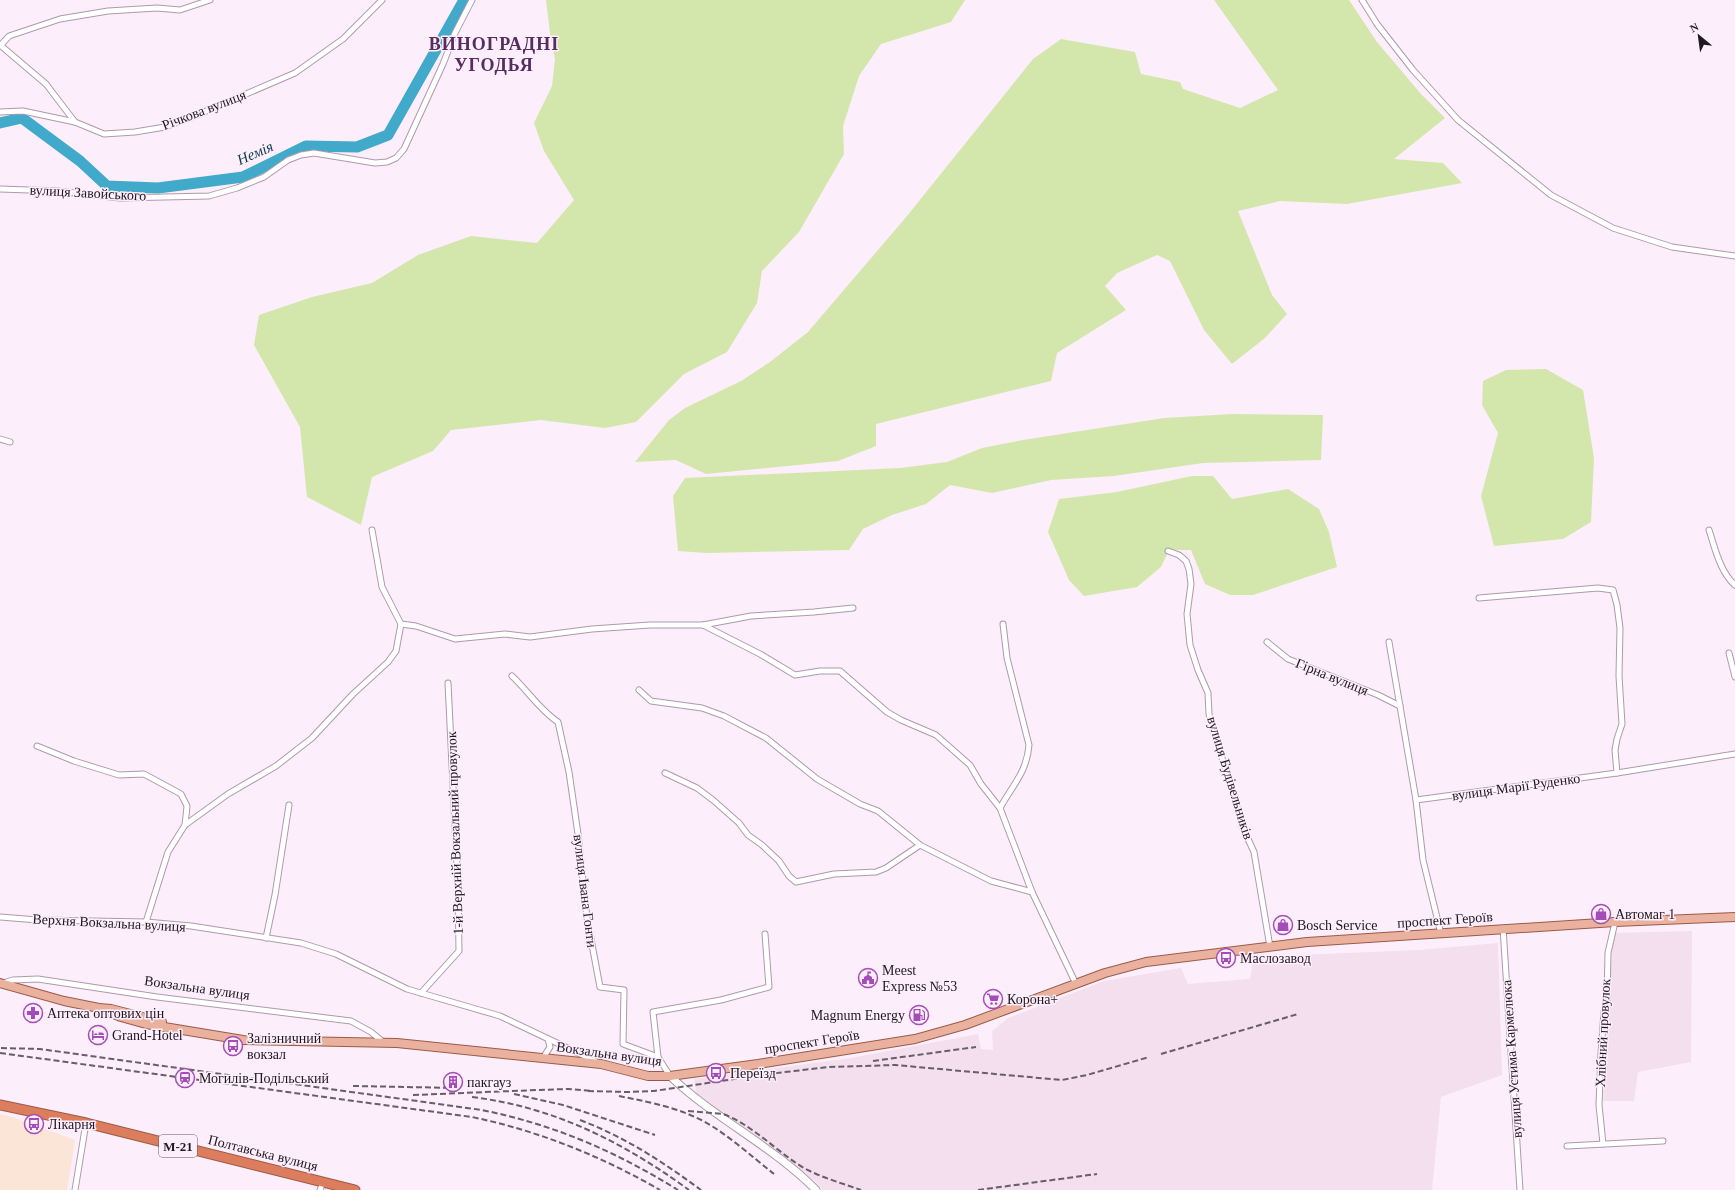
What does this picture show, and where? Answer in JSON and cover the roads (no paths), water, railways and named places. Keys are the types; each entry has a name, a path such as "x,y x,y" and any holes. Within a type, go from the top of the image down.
{"highway":[{"name":"Полтавська вулиця","path":"0,1105 86,1123 321,1186 354,1190"}],"main road":[{"name":"проспект Героїв","path":"670,1076 758,1064 915,1039 965,1025 1104,973 1146,962 1307,942 1441,934 1503,928 1735,917"},
{"name":"Вокзальна вулиця","path":"1,983 64,1001 99,1008 146,1024 243,1040 383,1042 601,1064 648,1076 670,1076 700,1102 767,1149 806,1179 816,1190"}],"street":[{"path":"75,122 46,84 1,45 9,36 60,19 115,11 157,8 180,10 210,0"},
{"name":"Річкова вулиця","path":"0,112 22,111 75,122 104,134 135,132 165,127 295,73 343,39 382,0"},
{"name":"вулиця Завойського","path":"0,189 57,191 120,198 209,196 237,188 264,177 288,160 301,155 314,153 375,163 387,162 396,158 404,149 443,64 455,33 472,0"},
{"path":"1362,0 1377,24 1413,70 1458,120 1551,195 1613,228 1672,247 1735,256"},
{"path":"0,438 10,442"},
{"path":"146,922 168,852 185,825 228,794 276,766 312,738 353,694 388,662 396,651 401,624 382,587 372,530"},
{"path":"1709,530 1717,554 1728,578 1735,585"},
{"name":"вулиця Будівельників","path":"1168,551 1179,555 1186,561 1189,569 1190,584 1187,614 1190,645 1198,670 1208,693 1209,714 1212,727 1235,798 1242,826 1254,852 1270,947"},
{"path":"1479,598 1598,588 1613,590 1617,605 1620,628 1619,676 1622,724 1615,750 1617,774"},
{"path":"401,624 416,626 455,638 505,634 530,637 592,629 650,625 702,625 751,616 853,608"},
{"path":"1000,808 1021,776 1028,758 1029,745 1007,658 1003,624"},
{"path":"702,625 760,654 795,675 820,671 840,671 887,712 900,720 936,735 970,765 981,784 1000,808 1032,892 1076,984"},
{"name":"Гірна вулиця","path":"1267,642 1288,659 1378,695 1400,706"},
{"path":"1389,642 1416,800 1423,860 1441,934"},
{"path":"1729,653 1735,677"},
{"name":"вулиця Івана Гонти","path":"512,676 524,687 548,715 558,722 569,772 578,834 587,918 600,987 624,990 622,1044 658,1057"},
{"name":"1-й Верхній Вокзальний провулок","path":"421,993 459,951 458,888 448,683"},
{"path":"639,690 651,701 702,708 724,716 766,738 817,779 860,804 878,811 920,845 991,881 1032,892"},
{"path":"37,746 74,761 119,776 144,774 182,794 187,806 185,825"},
{"name":"вулиця Марії Руденко","path":"1416,800 1617,774 1735,754"},
{"path":"665,773 697,788 713,800 739,823 748,835 762,845 779,861 789,876 796,882 834,874 876,872 886,868 920,845"},
{"path":"266,938 275,895 289,805"},
{"name":"Верхня Вокзальна вулиця","path":"0,917 38,920 146,922 190,926 301,943 336,954 407,989 500,1016 601,1064"},
{"name":"Хлібний провулок","path":"1603,1144 1599,1105 1601,1053 1604,1012 1607,1000 1608,953 1615,922"},
{"name":"вулиця Устима Кармелюка","path":"1503,928 1520,1190"},
{"path":"670,1076 658,1057 653,1012 721,1000 769,987 766,934"},
{"name":"Вокзальна вулиця","path":"1,983 13,980 38,978 157,997 351,1021 366,1029 383,1042"},
{"path":"542,1058 550,1047 548,1039"},
{"path":"75,1190 86,1123"},
{"path":"1567,1146 1663,1141"}],"waterway":[{"name":"Немія","path":"0,123 22,118 80,161 107,186 158,188 243,177 306,146 357,147 388,135 464,0"}],"railway":[{"path":"1161,1054 1298,1014"},
{"path":"873,1061 976,1047"},
{"path":"1,1048 40,1049 482,1110 535,1123 584,1141 631,1163 678,1190"},
{"path":"0,1053 472,1117 545,1137 569,1146 615,1166 660,1190"},
{"path":"588,1091 654,1091 768,1074 829,1067 895,1065 1062,1080 1087,1075 1149,1057"},
{"path":"353,1086 459,1088"},
{"path":"413,1095 568,1089 593,1091"},
{"path":"514,1094 563,1105 655,1135"},
{"path":"619,1096 667,1107 686,1113 705,1122 716,1128 774,1174"},
{"path":"472,1097 531,1109 586,1129 639,1157 689,1190"},
{"path":"688,1111 723,1114 734,1119 755,1132 794,1162 811,1172 861,1190"},
{"path":"580,1120 628,1142 701,1190"},
{"path":"978,1190 1097,1174"}],"place":[{"name":"Автомаг 1","path":"1601,914"},
{"name":"Bosch Service","path":"1283,925"},
{"name":"Маслозавод","path":"1226,958"},
{"name":"Meest Express №53","path":"868,978"},
{"name":"Корона+","path":"993,999"},
{"name":"Аптека оптових цін","path":"33,1013"},
{"name":"Magnum Energy","path":"919,1015"},
{"name":"Grand-Hotel","path":"98,1035"},
{"name":"Залізничний вокзал","path":"233,1046"},
{"name":"Переїзд","path":"716,1073"},
{"name":"Могилів-Подільський","path":"185,1078"},
{"name":"пакгауз","path":"453,1082"},
{"name":"Лікарня","path":"34,1124"}],"district":[{"name":"ВИНОГРАДНІ УГОДЬЯ","path":"494,54"}]}
